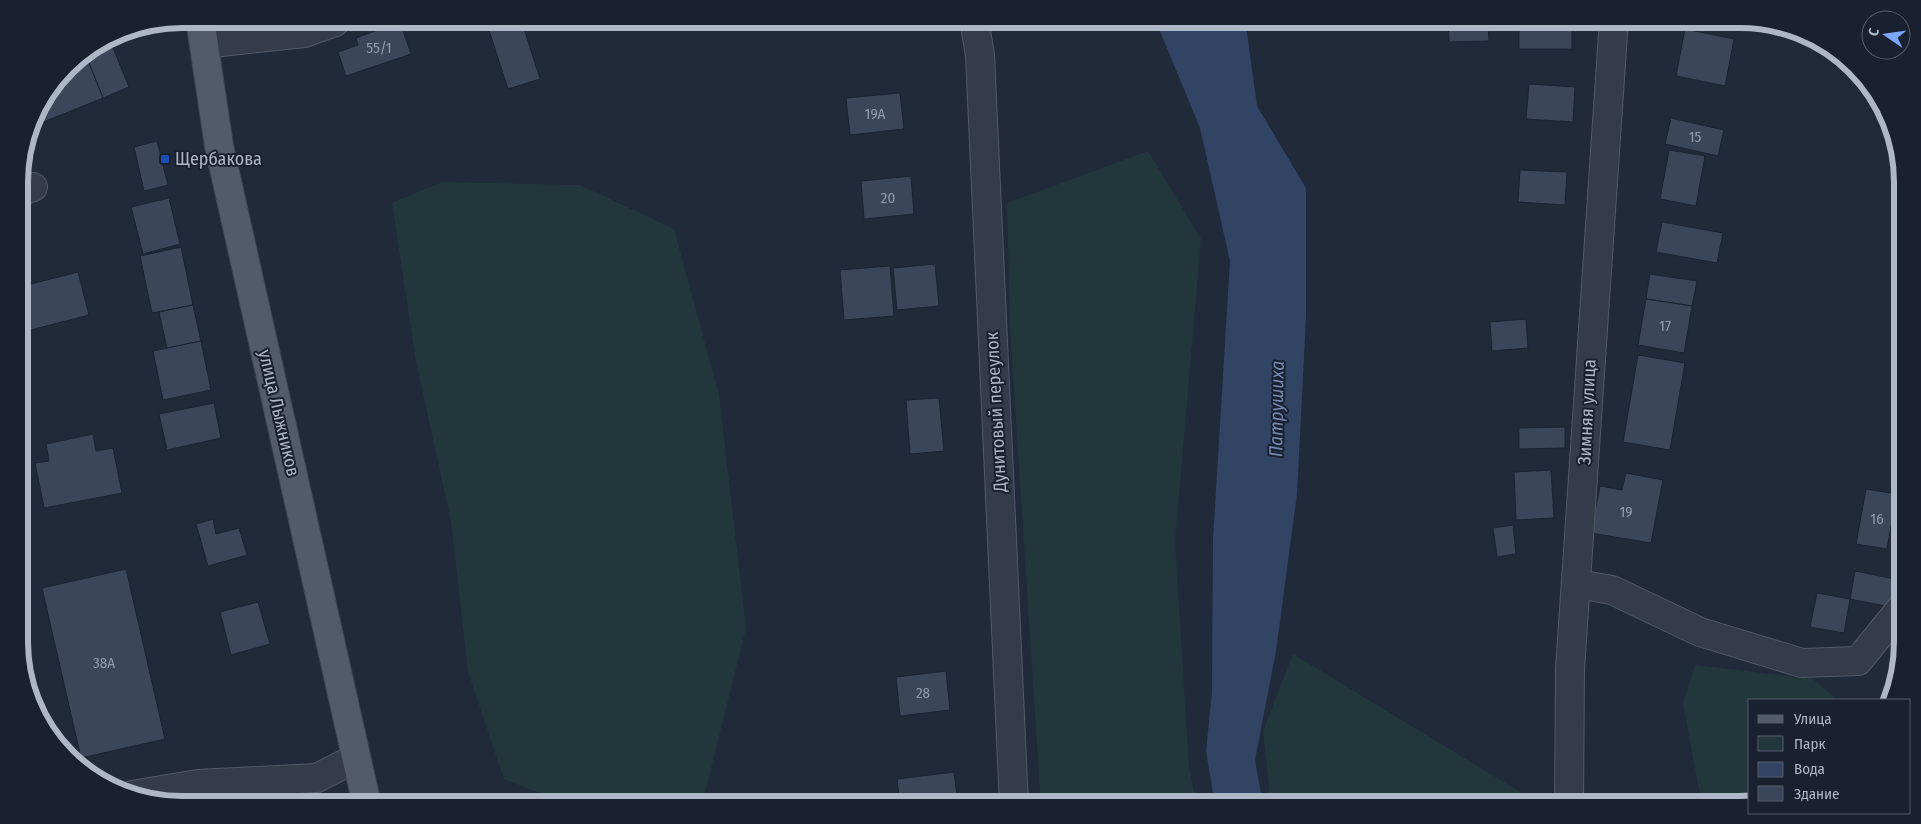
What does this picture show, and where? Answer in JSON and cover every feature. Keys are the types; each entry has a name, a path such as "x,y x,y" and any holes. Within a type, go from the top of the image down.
{"main road":[{"name":"улица Лыжников","path":"202,32 219,146 365,796"}],"street":[{"path":"202,32 304,33 318,28"},
{"name":"Дунитовый переулок","path":"976,28 980,55 1014,796"},
{"name":"Зимняя улица","path":"1569,796 1570,669 1577,584 1596,261 1613,28"},
{"path":"1577,584 1612,590 1700,632 1802,663 1858,661 1894,616"},
{"path":"148,793 198,784 317,778 356,758"}],"green space":[{"path":"1148,151 1201,239 1175,542 1189,768 1195,796 1040,796 1010,327 1007,203"},
{"path":"442,182 580,185 674,229 719,395 746,628 704,796 547,796 504,779 468,671 451,521 416,361 392,203"},
{"path":"1293,654 1527,796 1270,796 1263,731"},
{"path":"1695,665 1813,679 1836,699 1748,699 1748,796 1700,796 1683,704"}],"water":[{"name":"Патрушиха","path":"1159,28 1246,28 1257,106 1306,188 1306,317 1297,494 1276,651 1255,760 1261,796 1214,796 1206,751 1212,693 1213,539 1230,261 1200,128"}],"building":[{"path":"384,28 402,28 411,54 346,76 338,52 358,45 356,38"},
{"path":"488,28 524,28 540,79 508,89"},
{"path":"1448,28 1488,28 1489,41 1449,42"},
{"path":"1519,28 1572,28 1572,49 1519,49"},
{"path":"1685,29 1734,39 1725,86 1676,76"},
{"path":"111,44 129,87 103,98 88,60"},
{"path":"88,60 103,98 38,124 59,88"},
{"path":"1529,84 1575,87 1573,122 1526,119"},
{"path":"900,93 904,129 850,135 846,98"},
{"path":"1671,118 1724,130 1718,156 1665,144"},
{"path":"157,141 168,185 144,191 134,147"},
{"path":"1669,150 1705,156 1696,206 1660,199"},
{"path":"1520,170 1567,172 1565,205 1518,202"},
{"path":"911,176 914,214 864,219 861,181"},
{"path":"169,198 180,244 143,254 131,207"},
{"path":"1662,222 1723,233 1717,263 1656,252"},
{"path":"181,247 193,305 152,313 140,256"},
{"path":"935,264 939,306 897,310 893,268"},
{"path":"890,266 894,316 844,320 840,270"},
{"path":"78,272 89,315 28,331 28,285"},
{"path":"1650,274 1697,281 1692,306 1646,299"},
{"path":"1646,299 1692,306 1684,353 1638,345"},
{"path":"193,305 201,341 167,348 159,312"},
{"path":"1526,319 1528,348 1492,351 1490,322"},
{"path":"201,341 211,390 163,400 153,351"},
{"path":"1638,355 1685,363 1670,450 1623,442"},
{"path":"939,398 944,451 910,454 906,400"},
{"path":"214,403 221,438 167,450 159,414"},
{"path":"1565,427 1565,448 1519,449 1519,428"},
{"path":"93,434 96,451 113,448 122,493 44,508 35,463 49,461 46,444"},
{"path":"1551,470 1554,518 1516,520 1514,472"},
{"path":"1626,473 1663,480 1651,543 1591,533 1600,486 1622,490"},
{"path":"1866,489 1894,494 1894,510 1887,549 1856,544"},
{"path":"213,519 216,534 239,528 247,555 208,566 196,524"},
{"path":"1513,525 1516,554 1497,557 1493,528"},
{"path":"126,569 165,739 81,758 42,588"},
{"path":"1855,571 1894,579 1894,608 1850,599"},
{"path":"1817,593 1850,599 1844,633 1810,627"},
{"path":"258,602 270,644 231,655 220,612"},
{"path":"946,671 950,710 900,716 896,677"},
{"path":"954,772 957,796 899,796 897,779"}],"place":[{"name":"Щербакова","path":"165,159"}]}
